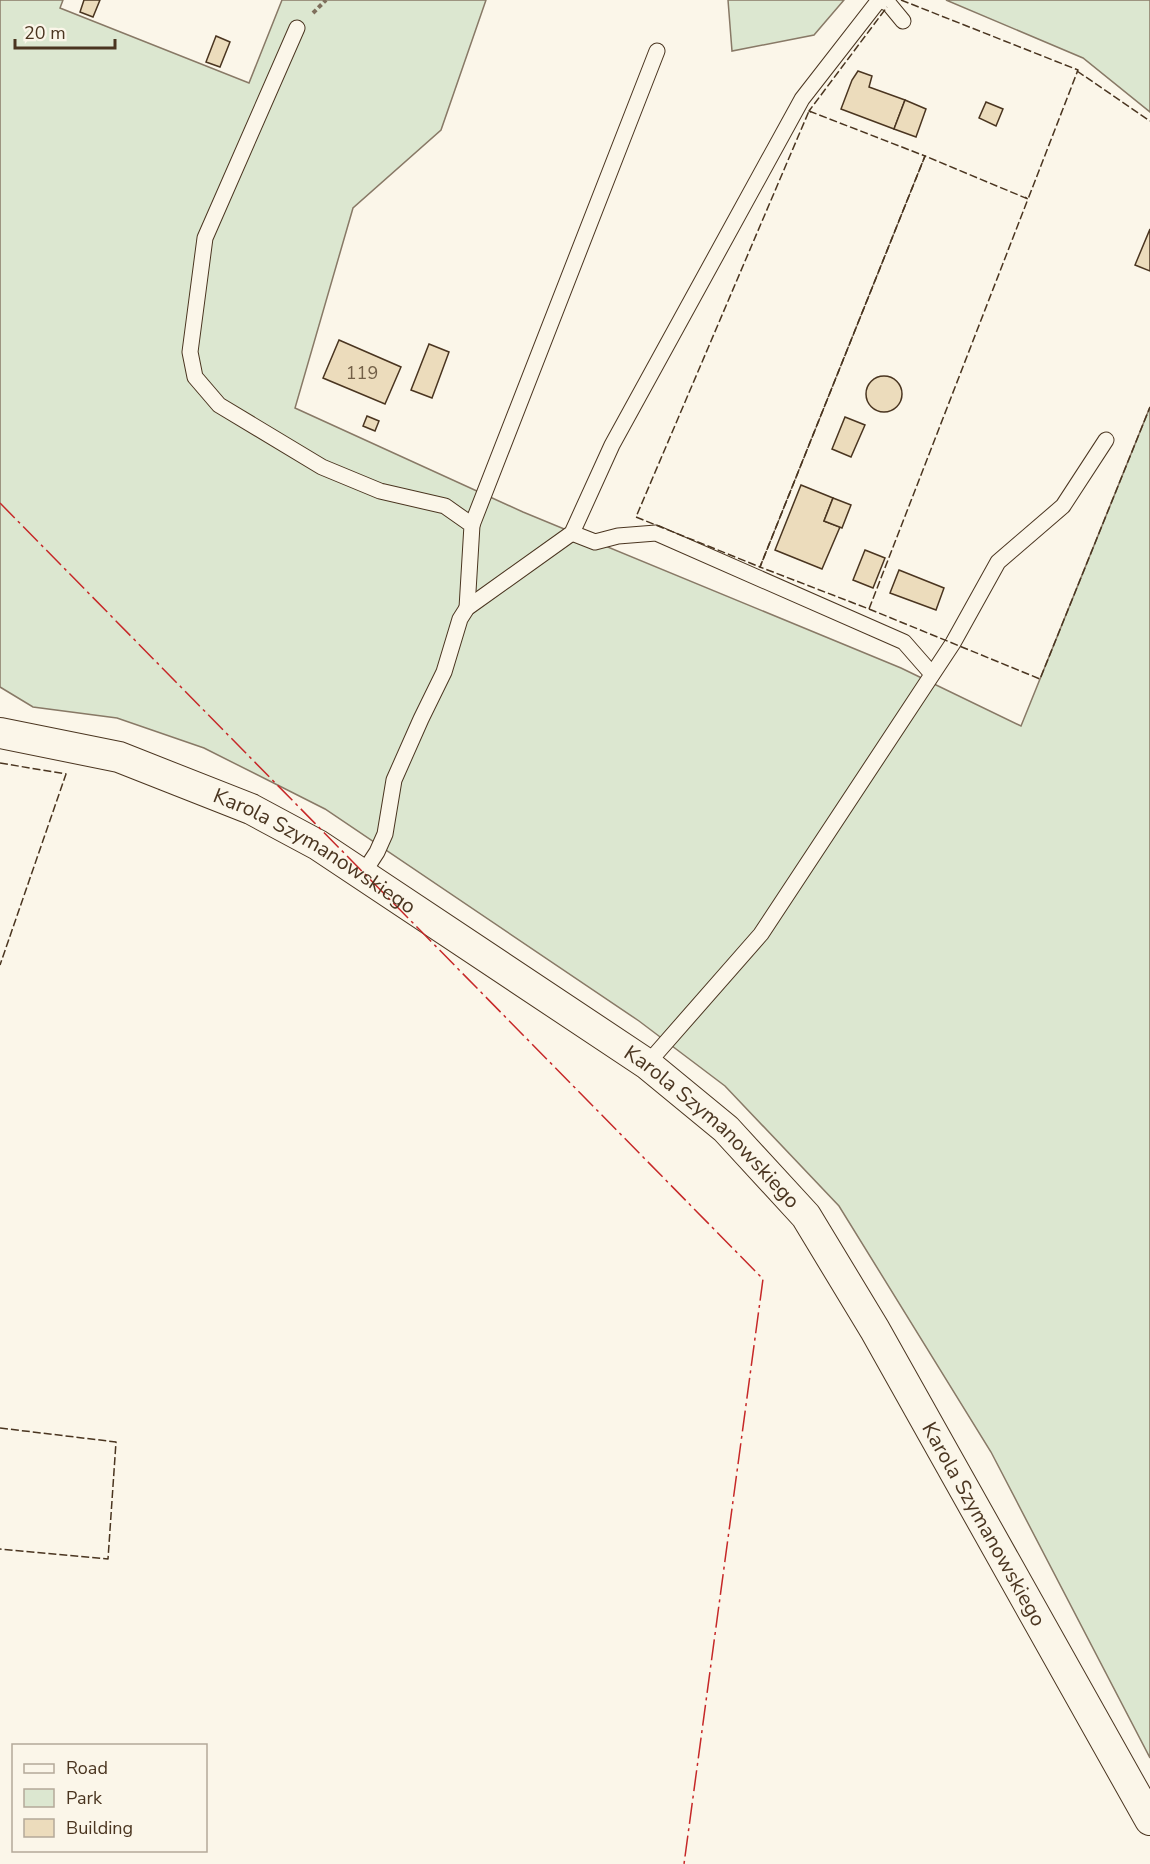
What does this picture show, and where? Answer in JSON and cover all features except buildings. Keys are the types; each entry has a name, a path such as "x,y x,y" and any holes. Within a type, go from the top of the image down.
{"street":[{"name":"Karola Szymanowskiego","path":"0,734 119,757 251,809 318,845 648,1064 726,1129 806,1216 875,1330 1150,1820"}],"lane":[{"path":"362,875 377,852 385,834 394,780 444,672 460,619 467,608 572,533 612,445 802,99 880,0 889,4 903,21"},
{"path":"297,28 206,238 190,352 195,377 219,405 322,467 380,491 445,506 472,525"},
{"path":"467,608 472,525 657,51"},
{"path":"648,1064 761,934 953,643 998,562 1063,506 1106,440"},
{"path":"572,533 595,542 618,536 656,533 904,642 932,674"}],"green space":[{"path":"0,0 63,0 60,8 249,83 282,0 486,0 441,130 353,208 295,408 523,512 901,668 1021,726 1150,407 1150,1758 991,1452 839,1206 725,1086 639,1021 325,809 204,748 117,718 33,707 0,687"},
{"path":"728,0 844,0 814,35 732,51"},
{"path":"946,0 1150,0 1150,112 1083,58"}],"fence":[{"path":"901,0 1078,70 1028,199 1025,197"},
{"path":"811,112 809,111 887,7"},
{"path":"1077,71 1150,121"},
{"path":"809,111 925,156 760,567 636,517 809,111"},
{"path":"869,609 1028,199 925,156 760,567 1040,679 1150,407"},
{"path":"0,763 66,774 0,965"},
{"path":"0,1428 116,1442 108,1559 0,1549"}],"power":[{"path":"0,503 763,1279 684,1864"}]}
